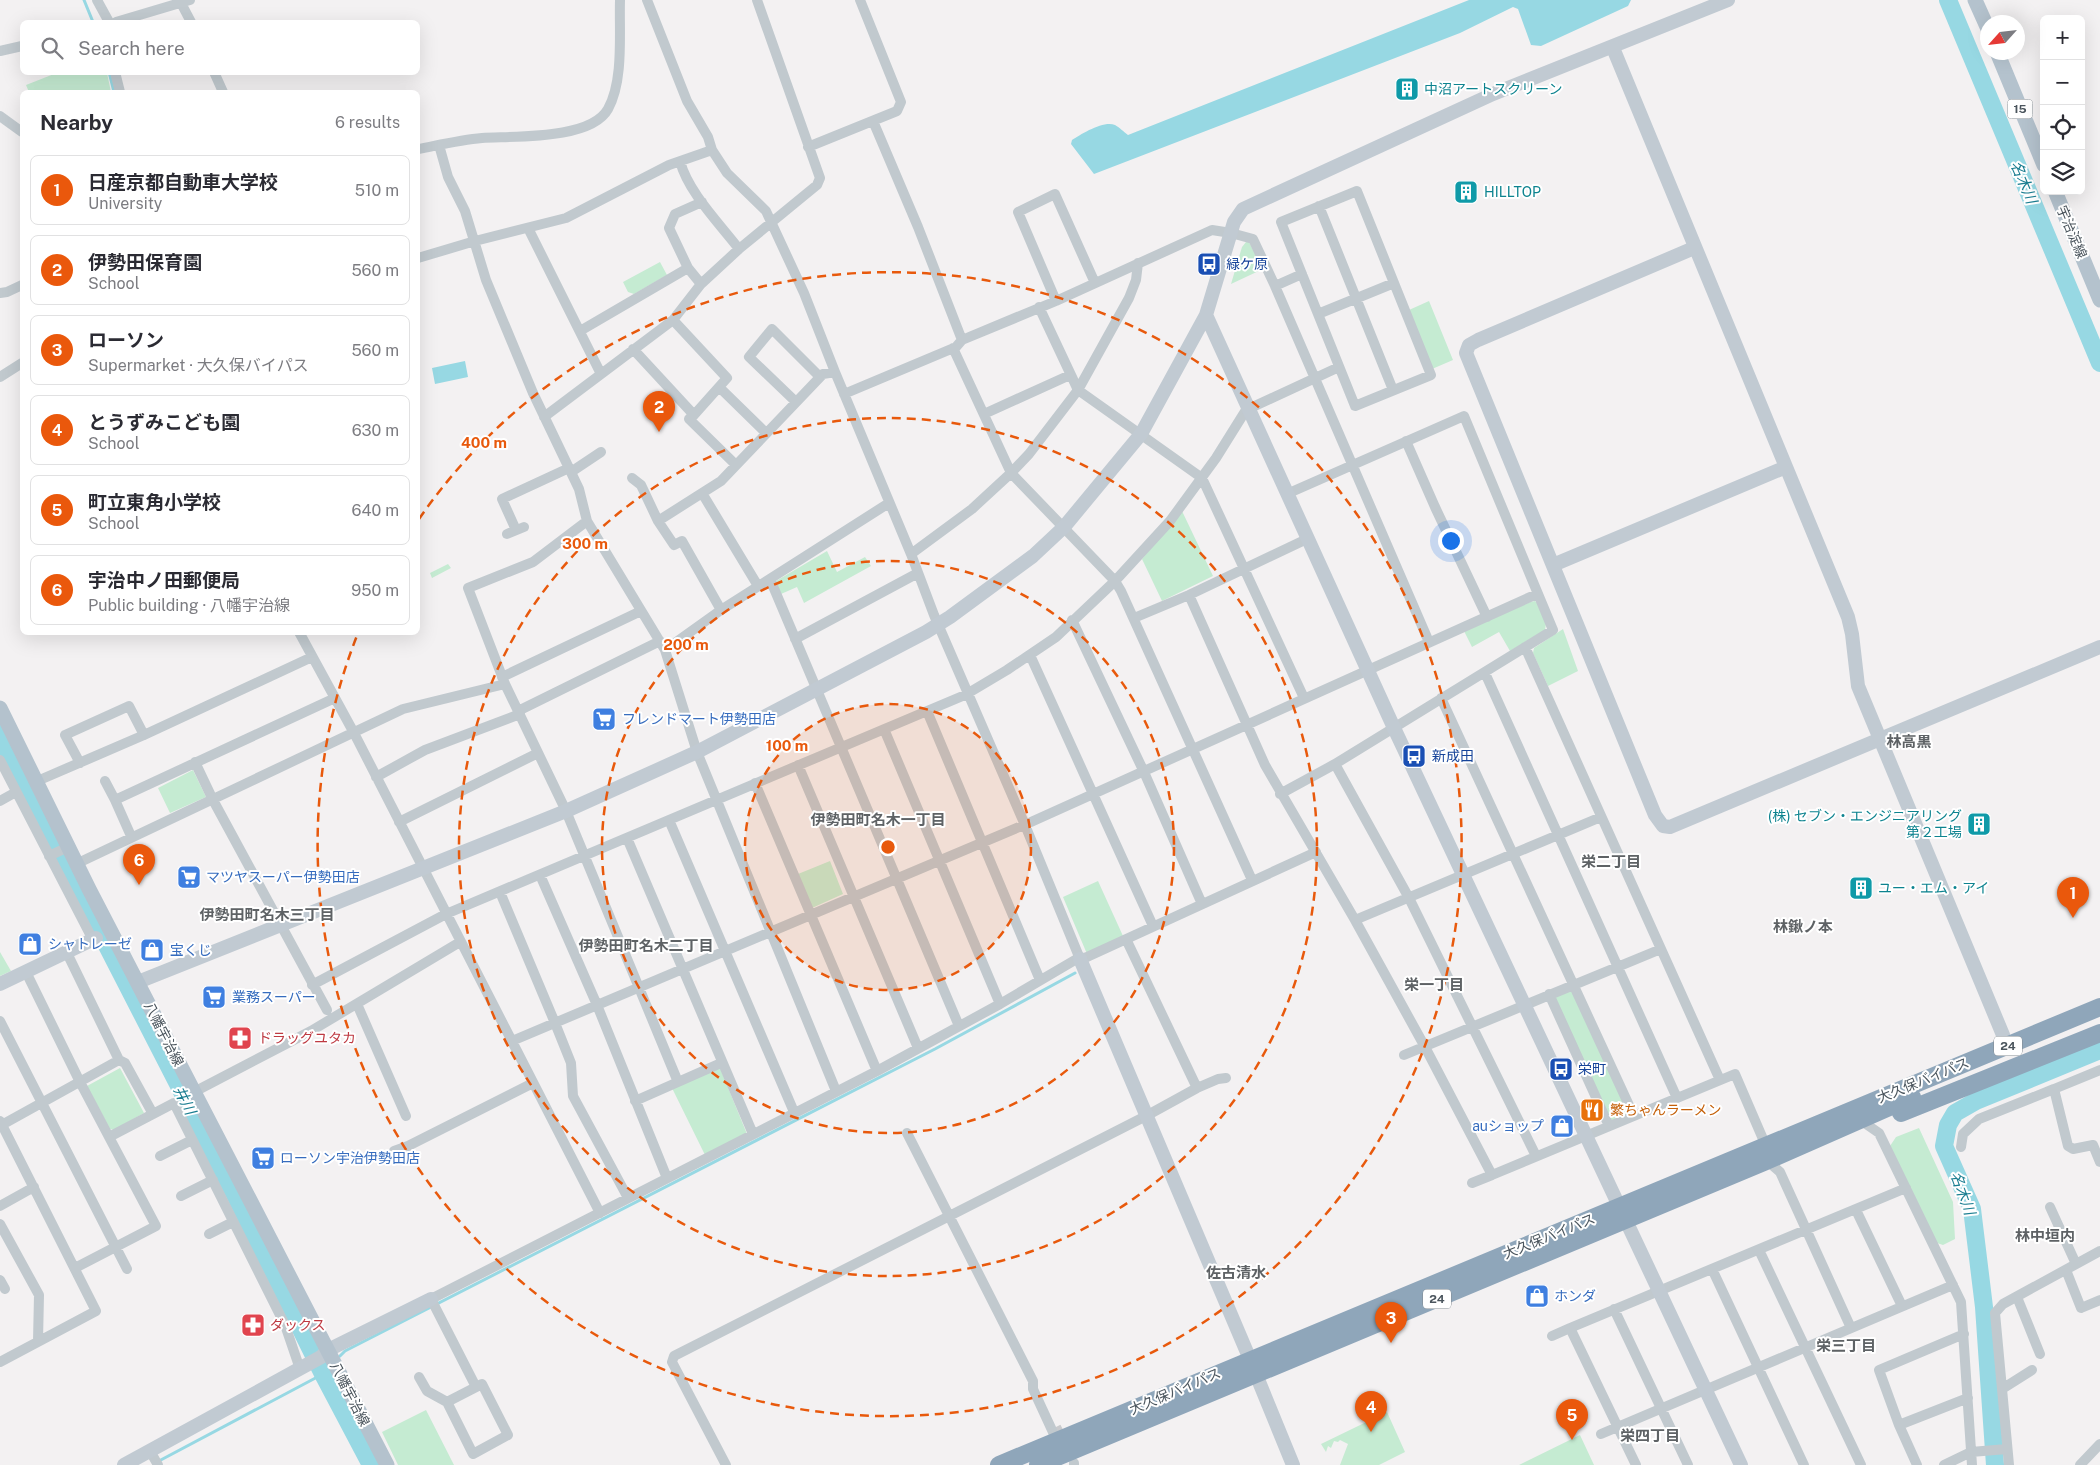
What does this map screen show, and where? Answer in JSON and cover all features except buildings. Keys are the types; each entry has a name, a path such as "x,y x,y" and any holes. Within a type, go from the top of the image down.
{"highway":[{"path":"1814,1126 1831,1112 1899,1079 2100,995"},
{"name":"大久保バイパス","path":"1038,1465 1253,1367 1765,1154 1835,1132 1917,1089 2100,1007"},
{"name":"大久保バイパス","path":"1765,1154 1814,1126 2100,1020"},
{"path":"1835,1132 1887,1118 2100,1033"},
{"name":"大久保バイパス","path":"999,1465 1065,1453"}],"main road":[{"path":"1975,0 1982,15"},
{"name":"15","path":"2000,60 2040,154"},
{"name":"宇治淀線","path":"2057,195 2098,291"},
{"name":"八幡宇治線","path":"0,708 66,848 138,982 325,1354 387,1465"}],"street":[{"path":"97,0 108,20"},
{"path":"420,149 480,138 560,134 599,120 607,111 617,83 620,0"},
{"path":"647,0 687,101 708,137 712,150 727,173 766,211 804,293 938,624 1026,825 1080,959 1293,1465"},
{"path":"544,416 673,320 701,284 739,249 817,186 820,178 757,0"},
{"path":"808,147 897,111 901,102 860,0"},
{"path":"138,982 422,867 566,812 697,752 938,624 1032,556 1064,527 1141,434 1176,375 1206,315 1234,222 1244,208 1493,94 1613,48 1728,0"},
{"path":"123,20 186,1 191,20"},
{"path":"0,51 20,46"},
{"path":"1613,48 1848,617 1852,634 1858,686 2003,1035"},
{"path":"116,75 120,90"},
{"path":"215,75 222,90"},
{"path":"0,116 20,131"},
{"path":"874,121 962,340"},
{"path":"440,145 448,177 466,211 486,280 544,416 578,489 587,521 662,646 697,752 836,1091"},
{"path":"420,257 475,241 566,218 668,165 712,150"},
{"path":"680,160 684,174 702,202 739,249"},
{"path":"1357,191 1432,375 1355,406 1281,222 1319,206 1357,191"},
{"path":"1056,301 1018,212 1055,194 1095,283"},
{"path":"701,284 688,268 669,228 674,214 702,202"},
{"path":"1319,206 1393,390"},
{"path":"528,228 601,374"},
{"path":"844,394 953,348 962,340 1056,301 1212,230 1231,232 1254,240 1429,642"},
{"path":"1694,248 1478,340 1469,345 1466,353 1655,815 1663,826 1670,828 2100,647"},
{"path":"911,554 972,509 1029,454 1078,390 1129,298 1136,280 1138,263"},
{"path":"580,331 688,268"},
{"path":"1275,286 1302,274"},
{"path":"1318,314 1394,283"},
{"path":"0,293 20,286"},
{"path":"1039,307 1078,390 1202,478 1304,698"},
{"path":"1206,315 1289,493 1394,728 1741,1465"},
{"path":"673,320 727,378 690,419 736,465"},
{"path":"796,402 749,358 772,329 820,377"},
{"path":"953,348 1011,473 1115,581 1134,618 1252,880"},
{"path":"633,349 694,415"},
{"path":"0,377 20,364"},
{"path":"312,985 446,914 969,693 1056,637 1115,581 1170,521 1202,478 1246,410 1340,367"},
{"path":"658,521 721,481 823,374 835,372"},
{"path":"984,414 1070,375"},
{"path":"719,387 766,433"},
{"path":"1280,794 1335,764 1553,630 1464,416 1289,493"},
{"path":"1406,441 1434,508 1487,617"},
{"path":"516,530 502,499 570,470 601,452"},
{"path":"1553,564 1786,467"},
{"path":"632,478 641,485 658,521 674,545 682,541 721,610"},
{"path":"702,493 758,586"},
{"path":"376,777 425,750 519,713 662,646 889,503"},
{"path":"587,521 532,562 468,588 504,680 566,812 678,1082"},
{"path":"1134,618 1188,595 1309,538"},
{"path":"795,639 918,573"},
{"path":"770,579 958,1026"},
{"path":"512,1041 1026,825 1537,594"},
{"path":"1188,595 1280,794 1355,920 1425,1047 1492,1175"},
{"path":"76,864 131,836 213,800 403,709 504,680 641,611"},
{"path":"1072,620 1144,772 1202,904"},
{"path":"301,635 354,733 600,1213"},
{"path":"1525,647 1720,1080"},
{"path":"1030,655 1153,926"},
{"path":"35,782 144,735 312,657"},
{"path":"1485,673 1677,1098"},
{"path":"115,800 335,698"},
{"path":"1441,698 1634,1116"},
{"path":"80,763 65,735 128,706 144,735"},
{"path":"927,711 1040,980"},
{"path":"884,729 1000,1004"},
{"path":"399,822 538,752"},
{"path":"0,760 94,939"},
{"path":"195,762 213,800 327,1010"},
{"path":"1335,764 1409,898 1536,1156"},
{"path":"798,766 918,1048"},
{"path":"105,781 131,836"},
{"path":"755,783 877,1070"},
{"path":"0,801 16,792"},
{"path":"1355,920 1601,817"},
{"path":"670,820 794,1112"},
{"path":"627,838 753,1134"},
{"path":"51,856 66,848"},
{"path":"124,1465 155,1460 325,1354 432,1302 628,1198 877,1070 1080,959 1316,852"},
{"path":"540,875 597,1005 667,1178"},
{"path":"500,892 571,1063 573,1096 628,1198"},
{"path":"0,984 111,931"},
{"path":"1126,939 1197,1088"},
{"path":"194,1092 311,1031 460,942"},
{"path":"1404,1055 1661,949"},
{"path":"67,953 119,1060 126,1063 153,1114"},
{"path":"26,972 108,1137 156,1226 75,1268"},
{"path":"1549,994 1609,1126"},
{"path":"357,1004 406,1116"},
{"path":"0,1021 4,1038 42,1104 127,1269"},
{"path":"0,1362 96,1311 1,1124 42,1104 119,1060"},
{"path":"635,1101 722,1063"},
{"path":"1961,1147 1963,1134 1979,1118 2100,1070"},
{"path":"1472,1183 1735,1074 1765,1154 1772,1165 1780,1172 1851,1328"},
{"path":"726,1465 672,1362 674,1356 1146,1116 1197,1088 1218,1079 1226,1078"},
{"path":"394,1151 408,1146 533,1083"},
{"path":"2054,1089 2068,1146 2073,1149 2096,1144 2100,1162"},
{"path":"108,1137 174,1103 285,1325 302,1367"},
{"path":"1866,1124 1879,1133 1961,1302 1972,1465"},
{"path":"907,1133 1033,1381 1033,1389 1065,1453"},
{"path":"160,1156 192,1140"},
{"path":"181,1196 213,1180"},
{"path":"0,1206 34,1187"},
{"path":"1552,1336 1906,1188"},
{"path":"2050,1207 2076,1264"},
{"path":"1856,1210 1902,1306"},
{"path":"209,1234 233,1222"},
{"path":"0,1224 39,1295 38,1341"},
{"path":"1759,1250 1862,1465"},
{"path":"2009,1465 1995,1313 2003,1304 2100,1252"},
{"path":"1712,1268 1804,1465"},
{"path":"2066,1270 2081,1308 2100,1300"},
{"path":"1601,1434 1952,1285"},
{"path":"2017,1297 2040,1354"},
{"path":"432,1302 476,1387"},
{"path":"1614,1310 1688,1465"},
{"path":"1570,1328 1636,1465"},
{"path":"1917,1465 1879,1370 1964,1334"},
{"path":"2002,1389 2032,1370"},
{"path":"419,1377 427,1392 447,1402 473,1454 508,1435 482,1384 447,1402"},
{"path":"1900,1424 1968,1398"},
{"path":"2080,1465 2100,1444"},
{"path":"1944,1465 1971,1452 2007,1449"}],"green space":[{"path":"51,75 107,75 111,90 28,90 26,85"},
{"path":"1246,242 1249,242 1263,269 1231,284 1242,247"},
{"path":"660,262 667,275 634,294 628,292 623,282"},
{"path":"1429,301 1453,360 1432,369 1409,310"},
{"path":"1182,511 1213,576 1162,601 1142,559"},
{"path":"827,551 837,572 865,557 871,566 804,603 797,587 781,594 776,581"},
{"path":"448,564 451,568 432,578 430,573"},
{"path":"1535,601 1546,624 1545,630 1510,651 1499,632 1472,647 1464,631"},
{"path":"1563,629 1578,671 1548,686 1533,653 1534,648"},
{"path":"193,770 206,797 170,813 158,788"},
{"path":"830,861 843,894 812,908 798,874"},
{"path":"1098,881 1123,936 1087,954 1063,897"},
{"path":"0,952 11,971 0,976"},
{"path":"1568,990 1574,991 1629,1110 1627,1114 1610,1121 1553,997"},
{"path":"120,1068 144,1113 114,1130 110,1129 87,1086"},
{"path":"720,1068 747,1134 705,1155 672,1088"},
{"path":"1919,1128 1953,1202 1955,1239 1943,1245 1937,1243 1890,1146 1896,1137"},
{"path":"426,1410 454,1465 398,1465 382,1432"},
{"path":"1387,1412 1405,1452 1379,1465 1340,1465 1348,1444 1340,1440 1338,1442 1334,1441 1331,1448 1328,1446 1326,1452 1321,1444"},
{"path":"1580,1435 1594,1465 1519,1465"}],"water":[{"path":"1469,0 1631,0 1628,6 1541,46 1531,45 1518,9 1513,7 1460,33 1094,174 1071,144 1072,140 1081,134 1105,124 1115,125 1128,135"},
{"path":"465,361 468,377 435,384 432,368"}],"waterway":[{"path":"84,0 92,20"},
{"name":"名木川","path":"1948,0 2100,363"},
{"path":"110,75 114,90"},
{"name":"井川","path":"0,734 235,1195 323,1374 371,1465"},
{"path":"340,1356 345,1351 935,1049 1075,973"},
{"name":"名木川","path":"1995,1465 1984,1307 1972,1209 1944,1146 1948,1125 1955,1113 1976,1101 2100,1050"},
{"path":"157,1462 323,1374 328,1369"}],"tunnel":[{"path":"1056,1427 1064,1442"}],"place":[{"name":"中沼アートスクリーン","path":"1407,89"},
{"name":"HILLTOP","path":"1466,192"},
{"name":"緑ケ原","path":"1209,264"},
{"name":"伊勢田保育園","path":"659,432"},
{"name":"フレンドマート伊勢田店","path":"604,719"},
{"name":"新成田","path":"1414,756"},
{"name":"(株) セブン・エンジニアリング 第２工場","path":"1979,824"},
{"name":"マツヤスーパー伊勢田店","path":"189,877"},
{"name":"宇治中ノ田郵便局","path":"139,885"},
{"name":"ユー・エム・アイ","path":"1861,888"},
{"name":"日産京都自動車大学校","path":"2073,918"},
{"name":"シャトレーゼ","path":"30,944"},
{"name":"宝くじ","path":"152,950"},
{"name":"業務スーパー","path":"214,997"},
{"name":"ドラッグユタカ","path":"240,1038"},
{"name":"栄町","path":"1561,1069"},
{"name":"繁ちゃんラーメン","path":"1592,1110"},
{"name":"auショップ","path":"1562,1126"},
{"name":"ローソン宇治伊勢田店","path":"263,1158"},
{"name":"ホンダ","path":"1537,1296"},
{"name":"ダックス","path":"253,1325"},
{"name":"ローソン","path":"1391,1343"},
{"name":"とうずみこども園","path":"1371,1432"},
{"name":"町立東角小学校","path":"1572,1440"}],"district":[{"name":"林高黒","path":"1909,741"},
{"name":"伊勢田町名木一丁目","path":"878,819"},
{"name":"栄二丁目","path":"1611,861"},
{"name":"伊勢田町名木三丁目","path":"267,914"},
{"name":"林鍬ノ本","path":"1803,926"},
{"name":"伊勢田町名木二丁目","path":"646,945"},
{"name":"栄一丁目","path":"1434,984"},
{"name":"林中垣内","path":"2045,1235"},
{"name":"佐古清水","path":"1236,1272"},
{"name":"栄三丁目","path":"1846,1345"},
{"name":"栄四丁目","path":"1650,1435"}]}
